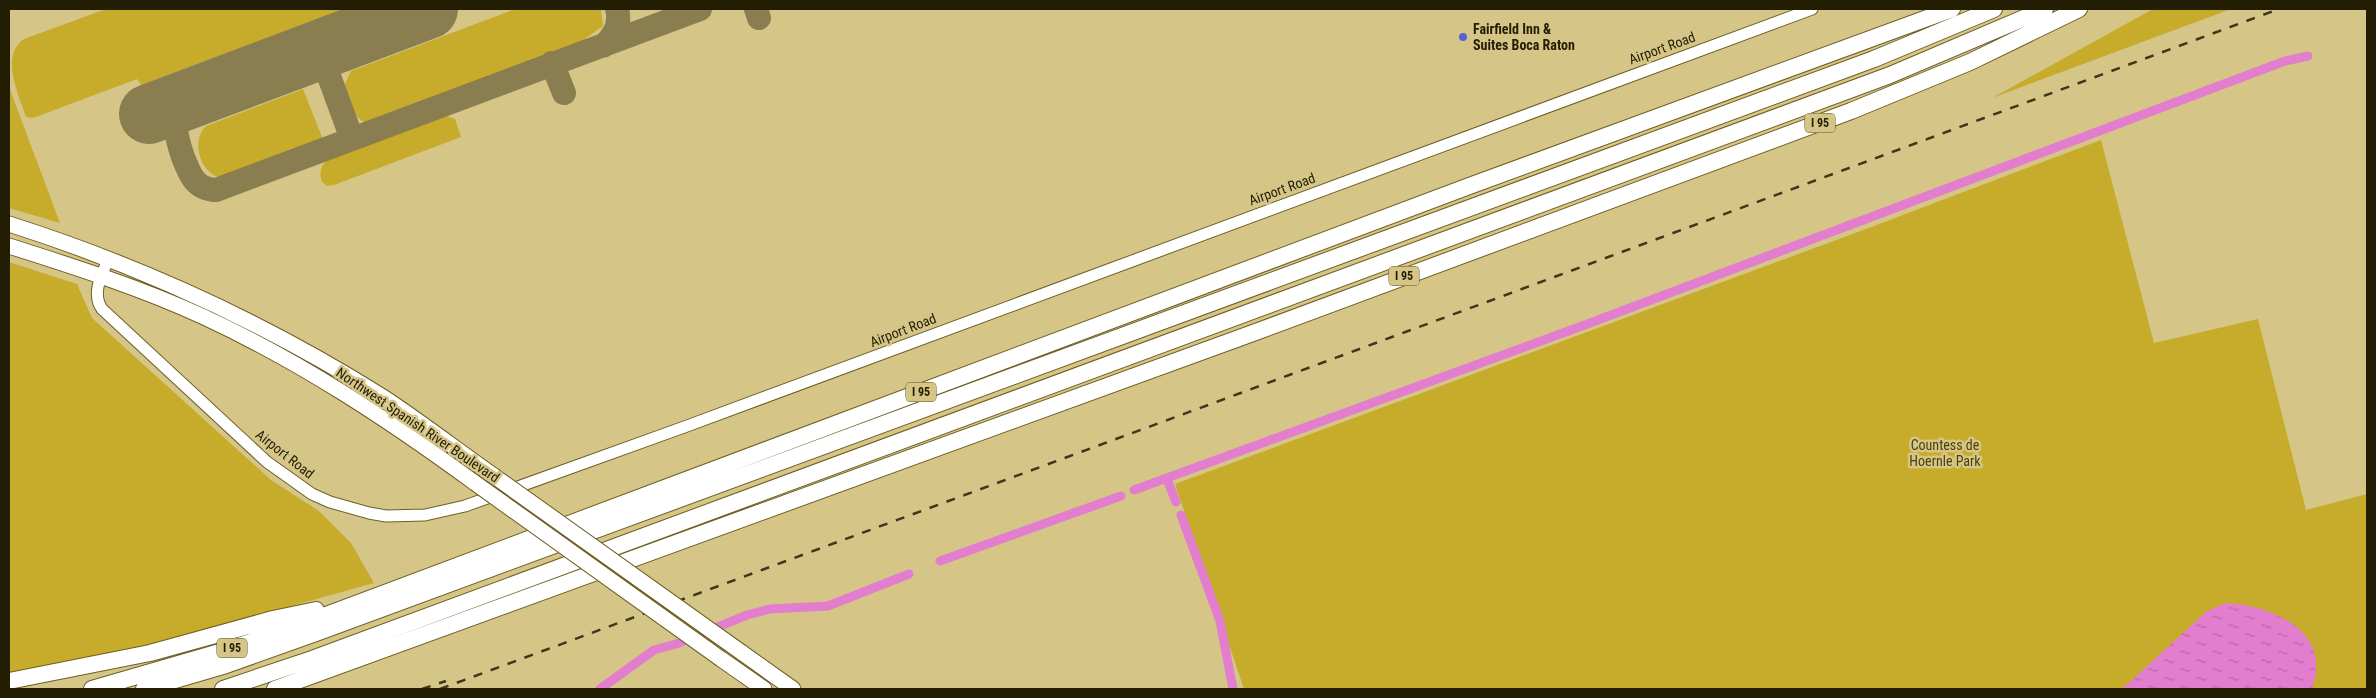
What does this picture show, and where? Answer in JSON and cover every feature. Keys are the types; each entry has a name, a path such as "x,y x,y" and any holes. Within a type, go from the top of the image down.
{"highway":[{"name":"I 95","path":"92,689 228,650 1472,185 1952,9"},
{"path":"144,689 226,665 316,633 1337,258 1874,59 1994,9"},
{"path":"223,689 312,659 1890,75 2045,9"},
{"name":"I 95","path":"275,689 1253,333 1851,111 1970,62 2079,9"},
{"path":"1337,258 1472,185"},
{"path":"1127,356 1253,333"},
{"path":"9,681 150,653 273,619 369,598"}],"main road":[{"name":"Northwest Spanish River Boulevard","path":"9,224 109,258 188,291 303,349 385,399 792,689"},
{"name":"Northwest Spanish River Boulevard","path":"9,246 102,275 203,316 286,359 368,408 764,689"}],"street":[{"name":"Airport Road","path":"109,258 96,296 102,309 261,457 289,480 312,494 350,509 386,516 425,515 465,506 687,426 1812,9"}],"green space":[{"path":"106,9 344,9 141,85 137,79 33,118 26,117 13,75 13,55 17,46 24,39"},
{"path":"515,9 601,9 603,26 578,44 373,124 366,123 356,116 343,88 351,71"},
{"path":"2153,9 2231,9 1992,98"},
{"path":"9,87 60,223 9,208"},
{"path":"303,89 324,142 227,178 218,177 205,167 201,159 199,141 201,133 206,126"},
{"path":"444,115 455,119 461,137 334,185 327,186 322,182 320,174 322,168 331,157"},
{"name":"Countess de Hoernle Park","path":"2101,140 2154,343 2258,319 2306,510 2367,494 2367,689 1244,689 1175,484 1858,232"},
{"path":"9,262 77,284 92,318 271,480 319,511 351,543 374,583 101,659 9,674"}],"water":[{"path":"2226,603 2244,605 2279,616 2294,625 2306,637 2314,652 2316,669 2312,689 2122,689 2207,611"}],"waterway":[{"path":"1134,490 1582,326 2285,61 2308,56"},
{"path":"1167,479 1176,502"},
{"path":"940,561 1121,496"},
{"path":"1181,515 1220,621 1233,689"},
{"path":"600,689 654,650 676,644 747,615 770,609 828,606 909,574"}],"taxiway":[{"path":"603,46 616,29 618,20 617,9"},
{"path":"193,97 180,110 177,117 176,132 180,148 194,180 203,187 216,190 700,9"},
{"path":"756,9 759,18"},
{"path":"319,49 352,139"},
{"path":"552,63 564,93"}],"runway":[{"path":"149,114 428,9"}],"railway":[{"path":"440,689 2279,9"},
{"path":"422,689 446,681"}],"place":[{"name":"Fairfield Inn & Suites Boca Raton","path":"1463,37"}]}
